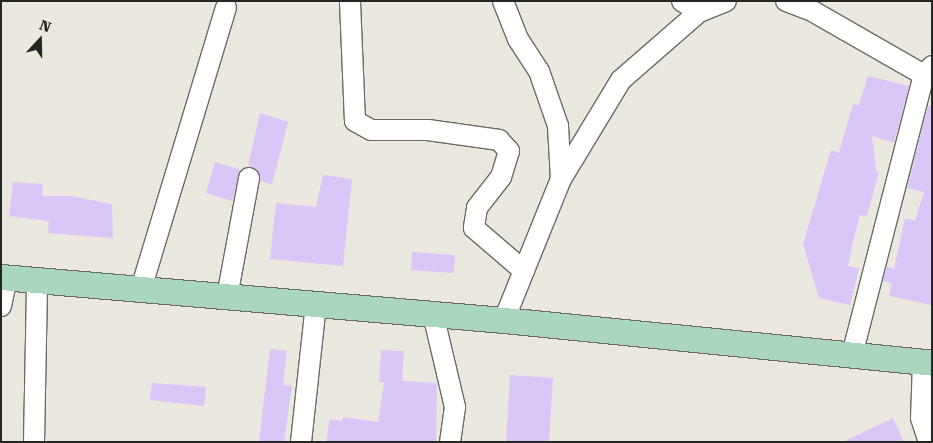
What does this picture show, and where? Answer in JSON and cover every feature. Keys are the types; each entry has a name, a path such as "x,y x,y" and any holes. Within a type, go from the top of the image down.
{"main road":[{"path":"4,277 504,320 927,362"}],"street":[{"path":"503,1 518,40 539,71 558,126 561,179"},
{"path":"682,1 699,12"},
{"path":"504,320 561,179 622,80 699,12 726,1"},
{"path":"786,1 814,12 928,70 852,355"},
{"path":"350,2 356,122 371,130 428,130 499,140 509,151 501,177 477,208 474,228 524,271"},
{"path":"141,289 226,8"},
{"path":"227,297 249,178"},
{"path":"1,306 4,277"},
{"path":"34,442 37,280"},
{"path":"301,442 316,304"},
{"path":"433,314 455,407 450,442"},
{"path":"927,362 921,418 930,442"}],"building":[{"path":"868,76 909,86 894,143 872,136 876,171 879,172 867,216 860,215 853,242 848,266 859,268 850,305 819,298 803,244 831,150 839,153 853,104 859,105"},
{"path":"928,106 932,106 932,305 889,296 892,283 883,281 887,267 894,269 905,218 915,221 924,192 907,188"},
{"path":"260,113 288,122 272,184 260,181 257,169 248,166"},
{"path":"215,162 241,170 232,201 206,193"},
{"path":"323,175 352,179 343,266 270,259 276,203 316,207"},
{"path":"13,182 43,184 42,196 70,196 112,204 113,238 48,233 49,221 9,216"},
{"path":"412,252 455,255 454,273 411,270"},
{"path":"270,349 287,351 283,385 292,386 284,442 259,442"},
{"path":"381,350 404,351 402,381 437,383 436,442 326,442 330,419 342,421 343,417 378,422 384,382 379,382"},
{"path":"510,375 553,378 549,442 506,442"},
{"path":"152,383 206,387 204,406 150,400"},
{"path":"893,418 904,442 843,442"}]}
